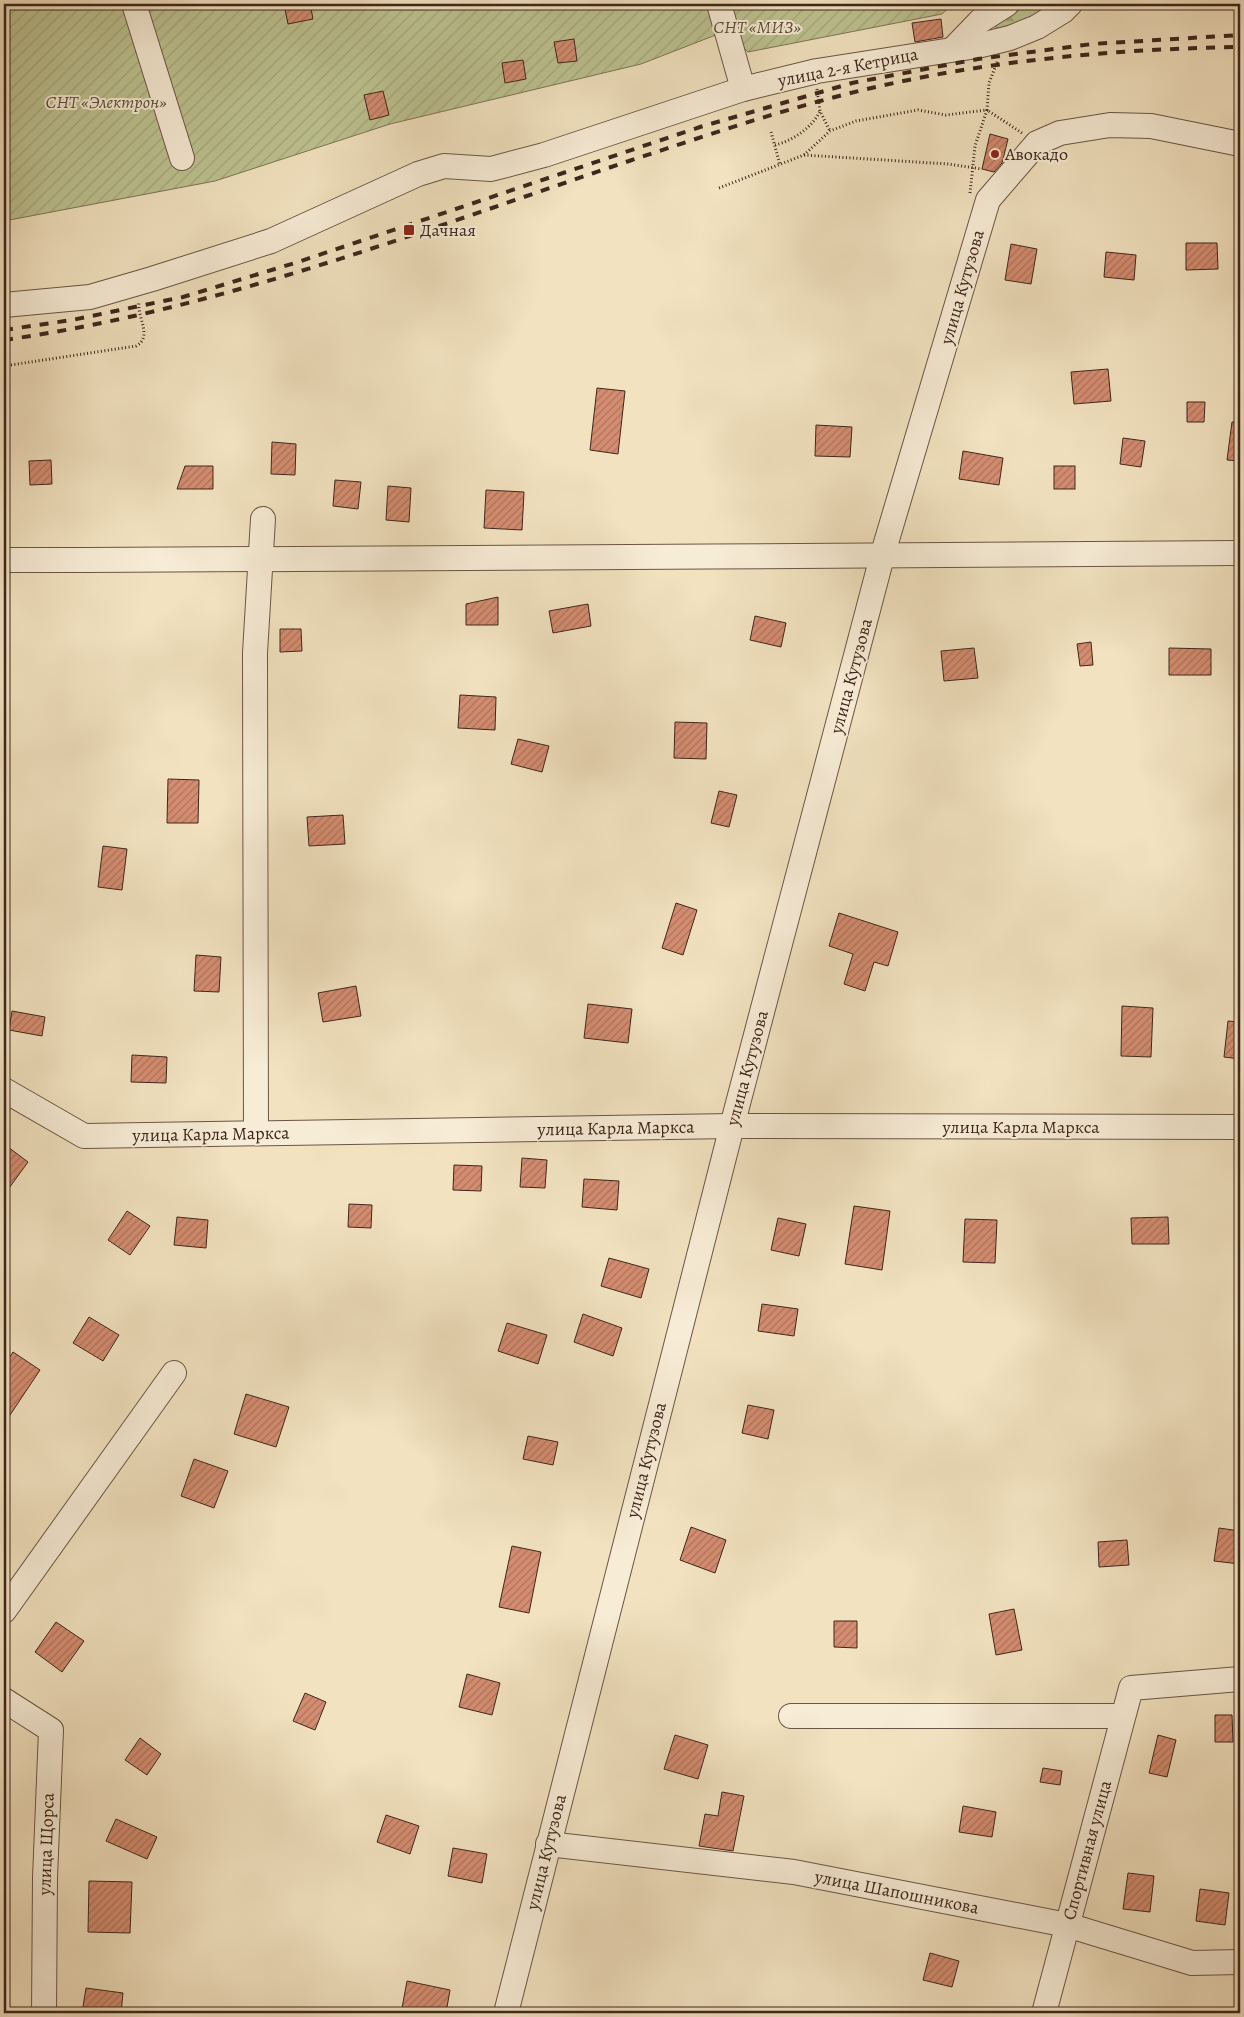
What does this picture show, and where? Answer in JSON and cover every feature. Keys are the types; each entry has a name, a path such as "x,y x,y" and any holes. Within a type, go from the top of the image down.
{"street":[{"path":"134,4 182,158"},
{"path":"719,4 743,89"},
{"path":"954,48 980,21 1007,4"},
{"name":"улица 2-я Кетрица","path":"4,305 90,297 152,279 271,241 418,174 444,166 491,169 535,158 743,89 817,71 1010,38 1037,27 1063,11 1070,4"},
{"path":"1037,143 1060,133 1110,124 1150,126 1240,144"},
{"name":"улица Кутузова","path":"506,2013 732,1126 883,554 988,200 1037,143"},
{"path":"256,1133 256,653 263,519"},
{"path":"4,560 1240,553"},
{"name":"улица Карла Маркса","path":"4,1090 84,1136 732,1126 1240,1127"},
{"path":"4,1611 174,1373"},
{"name":"Спортивная улица","path":"1044,2013 1131,1688 1240,1679"},
{"name":"улица Щорса","path":"4,1700 51,1730 45,1878 44,2013"},
{"path":"791,1716 1122,1716"},
{"name":"улица Шапошникова","path":"548,1844 794,1872 1068,1925 1192,1963 1240,1962"}],"path":[{"path":"988,200 968,193 975,146 986,110 989,83 1010,38"},
{"path":"817,71 820,111 830,131"},
{"path":"718,188 780,166 804,155 830,131 856,121 918,110 946,115 986,110 1037,143"},
{"path":"775,145 800,133 817,118 820,111"},
{"path":"771,132 780,166"},
{"path":"804,155 982,169"},
{"path":"4,366 136,346 142,343 144,337 138,306 141,291 152,279"}],"green space":[{"name":"СНТ «Электрон»","path":"4,4 953,4 942,14 748,52 726,31 641,64 390,124 215,181 4,221"},
{"path":"1022,4 1046,4 1044,17 1025,25 997,28 992,24 1001,11"}],"building":[{"path":"284,4 310,4 313,19 288,24"},
{"path":"941,19 943,37 915,42 912,23"},
{"path":"574,39 577,61 558,63 554,42"},
{"path":"523,60 526,79 505,83 502,63"},
{"path":"383,91 389,115 370,120 364,95"},
{"name":"Авокадо","path":"990,134 1008,139 1002,163 994,172 982,169"},
{"path":"1186,243 1217,243 1218,269 1186,270"},
{"path":"1011,244 1037,249 1031,284 1005,280"},
{"path":"1106,252 1136,255 1134,280 1104,277"},
{"path":"1108,369 1111,401 1074,404 1071,372"},
{"path":"597,388 625,391 618,454 590,450"},
{"path":"1187,402 1205,402 1204,422 1187,422"},
{"path":"1232,422 1240,422 1240,461 1227,460"},
{"path":"816,425 852,427 850,457 815,456"},
{"path":"1123,438 1145,441 1141,467 1120,464"},
{"path":"272,442 296,444 295,475 271,474"},
{"path":"963,451 1003,458 999,485 959,479"},
{"path":"51,460 52,484 30,485 29,461"},
{"path":"185,466 213,466 213,489 177,489"},
{"path":"1054,466 1075,466 1075,489 1054,489"},
{"path":"335,480 361,482 358,509 333,506"},
{"path":"388,486 411,488 409,522 386,520"},
{"path":"486,490 524,492 522,530 484,528"},
{"path":"498,597 498,625 466,625 466,604"},
{"path":"588,604 591,626 553,633 549,611"},
{"path":"755,616 786,623 781,647 750,640"},
{"path":"280,629 301,629 302,651 280,652"},
{"path":"1091,642 1093,665 1080,666 1077,644"},
{"path":"974,648 978,678 944,681 941,651"},
{"path":"1169,648 1211,649 1211,675 1169,675"},
{"path":"460,695 496,697 495,730 458,728"},
{"path":"675,722 707,723 706,759 674,758"},
{"path":"518,739 549,746 542,772 511,764"},
{"path":"168,779 199,780 198,823 167,823"},
{"path":"719,791 737,795 729,827 711,823"},
{"path":"343,815 345,844 309,846 307,817"},
{"path":"103,846 127,849 122,890 98,887"},
{"path":"676,903 697,910 683,955 662,948"},
{"path":"839,913 898,932 888,966 874,962 865,991 844,984 853,954 829,946"},
{"path":"196,955 221,957 219,992 194,991"},
{"path":"356,986 361,1016 323,1022 318,993"},
{"path":"588,1004 632,1009 628,1043 584,1038"},
{"path":"1122,1006 1153,1008 1151,1057 1121,1056"},
{"path":"12,1011 45,1017 42,1036 9,1030"},
{"path":"1228,1021 1240,1022 1240,1059 1224,1057"},
{"path":"132,1055 167,1057 166,1083 131,1082"},
{"path":"4,1144 28,1162 4,1195"},
{"path":"522,1158 547,1160 545,1188 520,1187"},
{"path":"454,1165 482,1166 481,1191 453,1190"},
{"path":"584,1179 619,1181 617,1210 582,1207"},
{"path":"349,1204 372,1205 371,1228 348,1227"},
{"path":"854,1206 890,1211 882,1270 845,1264"},
{"path":"127,1211 150,1226 130,1255 108,1240"},
{"path":"177,1217 208,1220 206,1248 174,1245"},
{"path":"1168,1217 1169,1244 1132,1244 1131,1218"},
{"path":"778,1218 806,1224 799,1256 771,1250"},
{"path":"965,1219 997,1220 995,1263 963,1262"},
{"path":"609,1258 649,1269 641,1298 601,1286"},
{"path":"762,1304 798,1309 794,1336 758,1331"},
{"path":"583,1314 622,1328 613,1356 574,1342"},
{"path":"89,1317 119,1335 103,1361 73,1343"},
{"path":"507,1323 547,1335 538,1364 498,1351"},
{"path":"13,1352 40,1370 4,1424 4,1366"},
{"path":"246,1394 289,1407 276,1447 234,1434"},
{"path":"748,1405 774,1410 768,1439 742,1433"},
{"path":"528,1436 558,1442 553,1465 523,1459"},
{"path":"194,1459 228,1471 214,1508 181,1496"},
{"path":"691,1527 726,1540 715,1573 680,1560"},
{"path":"1219,1528 1240,1531 1240,1564 1214,1561"},
{"path":"1127,1540 1129,1565 1099,1567 1098,1542"},
{"path":"512,1546 541,1552 529,1613 499,1607"},
{"path":"1014,1609 1022,1650 996,1655 989,1614"},
{"path":"834,1621 857,1621 857,1648 834,1647"},
{"path":"56,1622 84,1641 62,1672 35,1652"},
{"path":"467,1674 500,1683 492,1715 459,1707"},
{"path":"305,1693 326,1702 315,1730 293,1721"},
{"path":"1215,1715 1232,1715 1233,1742 1215,1742"},
{"path":"675,1735 708,1745 698,1779 664,1769"},
{"path":"1158,1735 1176,1740 1167,1777 1149,1773"},
{"path":"140,1738 161,1754 147,1775 125,1760"},
{"path":"1043,1768 1062,1771 1060,1785 1040,1782"},
{"path":"722,1792 744,1796 733,1851 699,1846 705,1814 718,1816"},
{"path":"963,1806 996,1812 992,1837 959,1832"},
{"path":"386,1815 419,1826 410,1854 377,1842"},
{"path":"116,1819 157,1837 147,1859 106,1841"},
{"path":"453,1848 487,1854 482,1883 448,1876"},
{"path":"1128,1873 1154,1876 1150,1912 1123,1909"},
{"path":"89,1881 132,1882 130,1933 88,1932"},
{"path":"1200,1889 1229,1893 1225,1925 1196,1921"},
{"path":"930,1953 959,1961 952,1987 923,1980"},
{"path":"407,1981 450,1990 446,2013 430,2013 402,2008"},
{"path":"86,1988 123,1993 121,2013 82,2013"}],"railway":[{"path":"4,330 72,320 183,297 298,262 700,127 852,83 978,59 1092,44 1240,35"},
{"path":"4,340 84,327 241,289 396,241 741,124 859,91 1000,64 1096,54 1240,47"}],"place":[{"name":"Авокадо","path":"995,154"},
{"name":"Дачная","path":"409,230"}],"park label":[{"name":"СНТ «МИЗ»","path":"757,27"}]}
